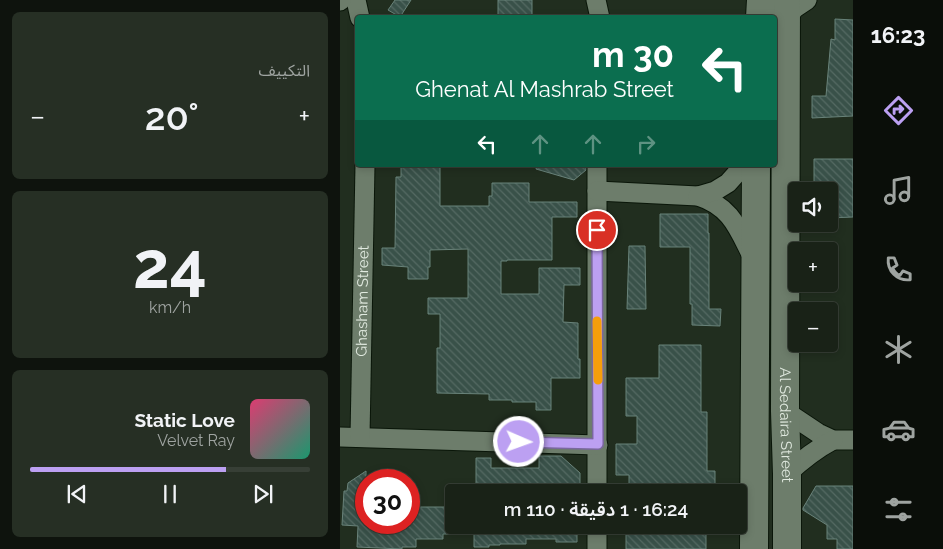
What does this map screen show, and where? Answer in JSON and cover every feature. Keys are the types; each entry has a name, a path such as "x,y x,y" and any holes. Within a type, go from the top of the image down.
{"main road":[{"name":"Al Sedaira Street","path":"761,0 777,12 787,549"},
{"name":"Al Sedaira Street","path":"754,549 756,167"}],"street":[{"path":"356,0 359,15"},
{"path":"596,0 599,15"},
{"path":"777,12 795,8 807,0"},
{"name":"Ghasham Street","path":"360,437 365,167"},
{"path":"597,167 597,484"},
{"path":"698,196 715,191 728,183 742,167"},
{"path":"596,191 698,196 708,199 717,204 732,218 755,261"},
{"path":"785,411 818,433 833,440 853,440"},
{"path":"340,436 598,444"},
{"path":"787,474 817,448 833,440"},
{"path":"596,549 597,534"}],"building":[{"path":"395,0 411,0 401,15 397,15 388,10"},
{"path":"498,0 532,0 532,15 498,15"},
{"path":"835,19 853,20 853,116 812,118 812,96 826,96 831,39 835,40"},
{"path":"814,159 853,159 853,217 838,218 838,182 814,182"},
{"path":"401,167 440,167 440,206 489,206 489,196 492,196 492,183 529,183 529,202 577,202 577,217 552,217 552,260 501,261 501,294 539,294 539,268 580,268 580,285 564,285 563,322 578,323 580,378 551,378 551,410 536,410 536,402 489,400 489,394 437,393 437,348 440,348 440,314 428,314 428,298 468,298 468,249 430,250 428,279 408,279 408,267 382,265 382,248 395,248 396,177 401,177"},
{"path":"536,167 586,167 586,170 574,180 536,169"},
{"path":"660,214 708,214 709,309 721,309 720,326 692,325 690,247 660,247"},
{"path":"629,246 645,246 646,309 627,309"},
{"path":"659,345 701,345 701,412 707,412 707,471 715,471 715,484 629,484 629,475 616,475 616,444 637,444 637,416 626,416 626,378 659,378"},
{"path":"539,456 561,456 580,473 580,484 476,484 476,458 491,458 491,468 539,468"},
{"path":"355,478 355,526 342,525 344,491 347,491 348,483"},
{"path":"816,486 853,486 853,549 837,549 837,539 827,539 827,525 803,510"},
{"path":"420,507 445,507 445,534 443,534 443,539 416,539 416,547 402,547 402,549 357,547 358,534 420,534"},
{"path":"474,534 577,534 577,542 556,542 556,539 526,539 526,544 474,547"},
{"path":"626,534 706,534 706,549 626,549"}],"slow traffic":[{"path":"597,321 598,380"}],"route":[{"path":"519,442 598,444 597,230"}]}
